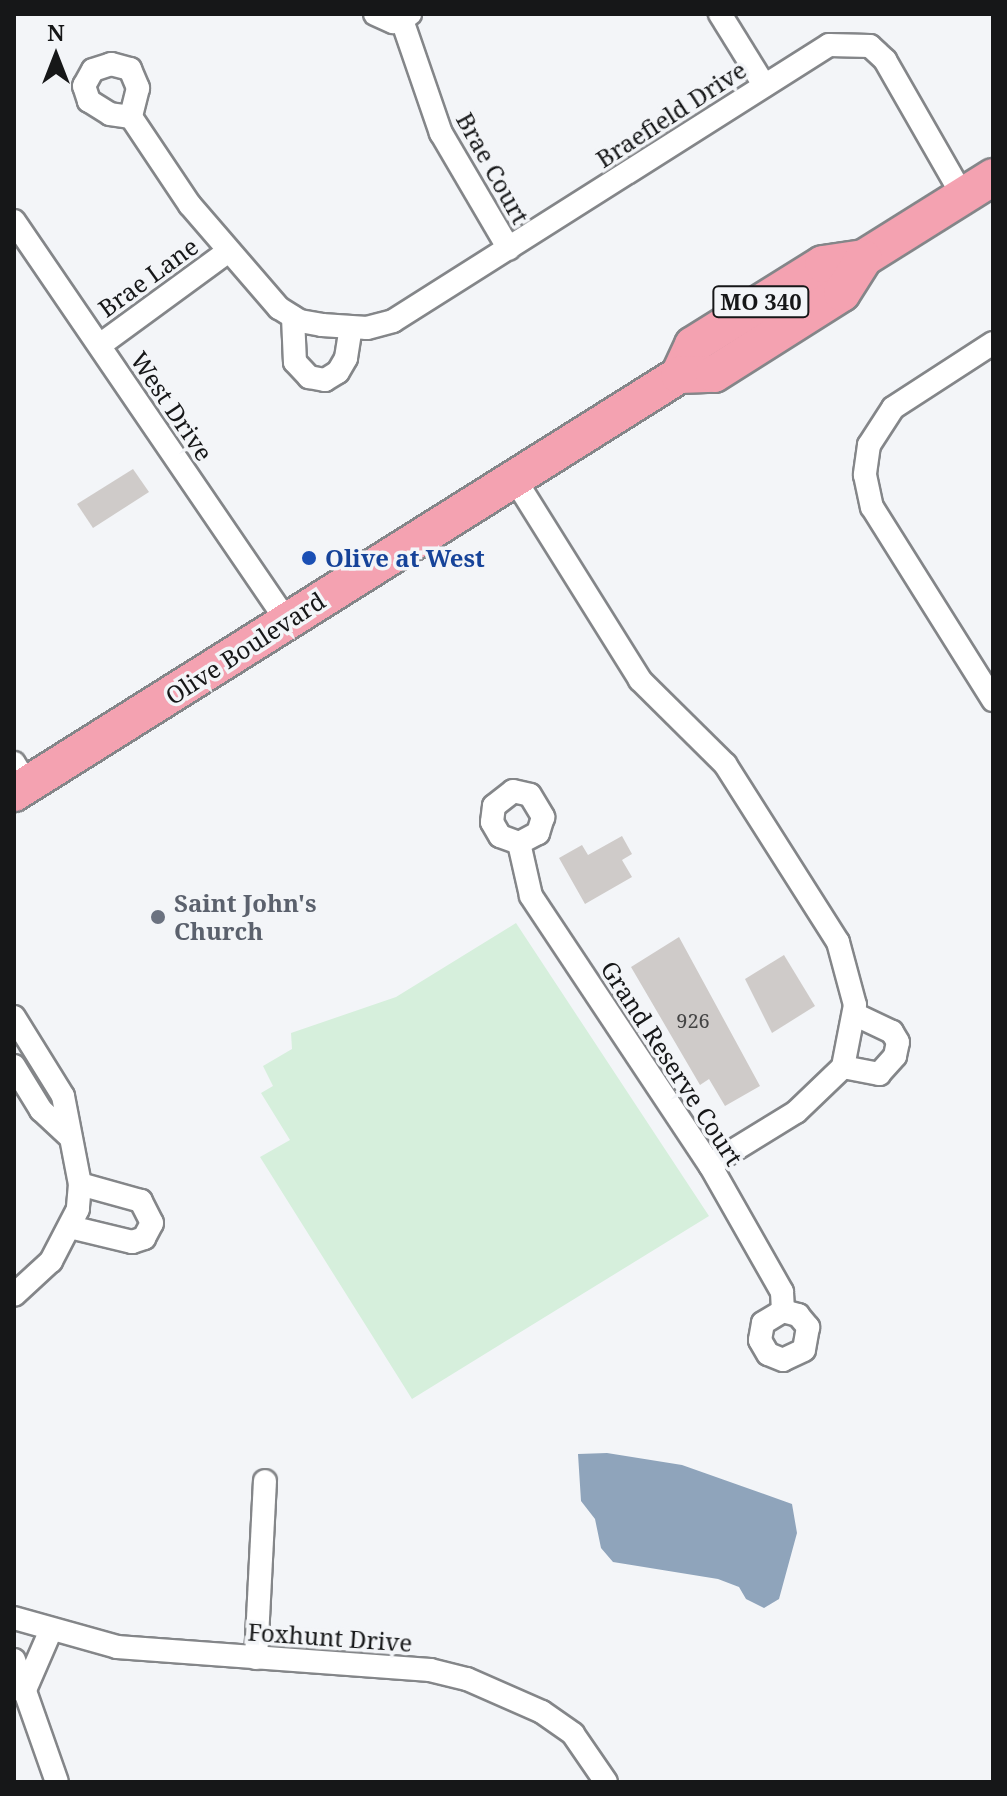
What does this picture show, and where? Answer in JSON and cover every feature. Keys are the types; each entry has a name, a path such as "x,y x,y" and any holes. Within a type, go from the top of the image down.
{"main road":[{"name":"Olive Boulevard","path":"18,780 287,621 679,375 693,345 823,264 864,258 993,177"}],"street":[{"name":"Brae Court","path":"375,14 406,17 441,133 509,249"},
{"path":"720,14 764,85"},
{"name":"Braefield Drive","path":"293,317 351,328 393,321 829,45 870,46 885,60 963,196"},
{"path":"131,117 227,252 293,317 295,362 309,377 325,380 338,372 346,358 351,328"},
{"name":"West Drive","path":"14,221 287,621"},
{"name":"Brae Lane","path":"100,345 227,252"},
{"path":"993,343 893,408 869,445 865,475 872,507 993,700"},
{"path":"514,478 640,680 725,764 838,942 854,1014 843,1067 796,1112 710,1165"},
{"name":"Grand Reserve Court","path":"519,843 531,896 710,1165 782,1292 783,1311"},
{"path":"843,1067 879,1074 895,1056 898,1042 892,1032 854,1014"},
{"path":"14,1017 63,1096 80,1184 70,1227 51,1261 14,1295"},
{"path":"14,1066 41,1110 70,1137"},
{"path":"70,1227 132,1242 144,1238 152,1223 141,1201 80,1184"},
{"path":"256,1658 265,1481"},
{"name":"Foxhunt Drive","path":"14,1618 117,1647 430,1670 467,1679 542,1712 573,1734 606,1782"},
{"path":"24,1692 51,1630"},
{"path":"14,1660 57,1782"}],"green space":[{"path":"516,923 709,1216 412,1399 260,1157 290,1140 261,1093 273,1086 263,1066 292,1049 291,1033 396,997"}],"water":[{"path":"607,1453 682,1465 792,1504 797,1533 779,1599 764,1608 746,1599 739,1587 718,1579 613,1562 601,1548 595,1519 581,1501 578,1454"}],"building":[{"path":"133,469 149,492 93,528 77,504"},
{"path":"622,836 632,854 622,860 632,877 585,904 559,858 582,845 588,855"},
{"path":"679,937 760,1086 725,1106 709,1079 700,1085 631,967"},
{"path":"784,955 815,1006 772,1033 745,979"}],"place":[{"name":"Olive at West","path":"309,558"},
{"name":"Saint John's Church","path":"158,917"}]}
